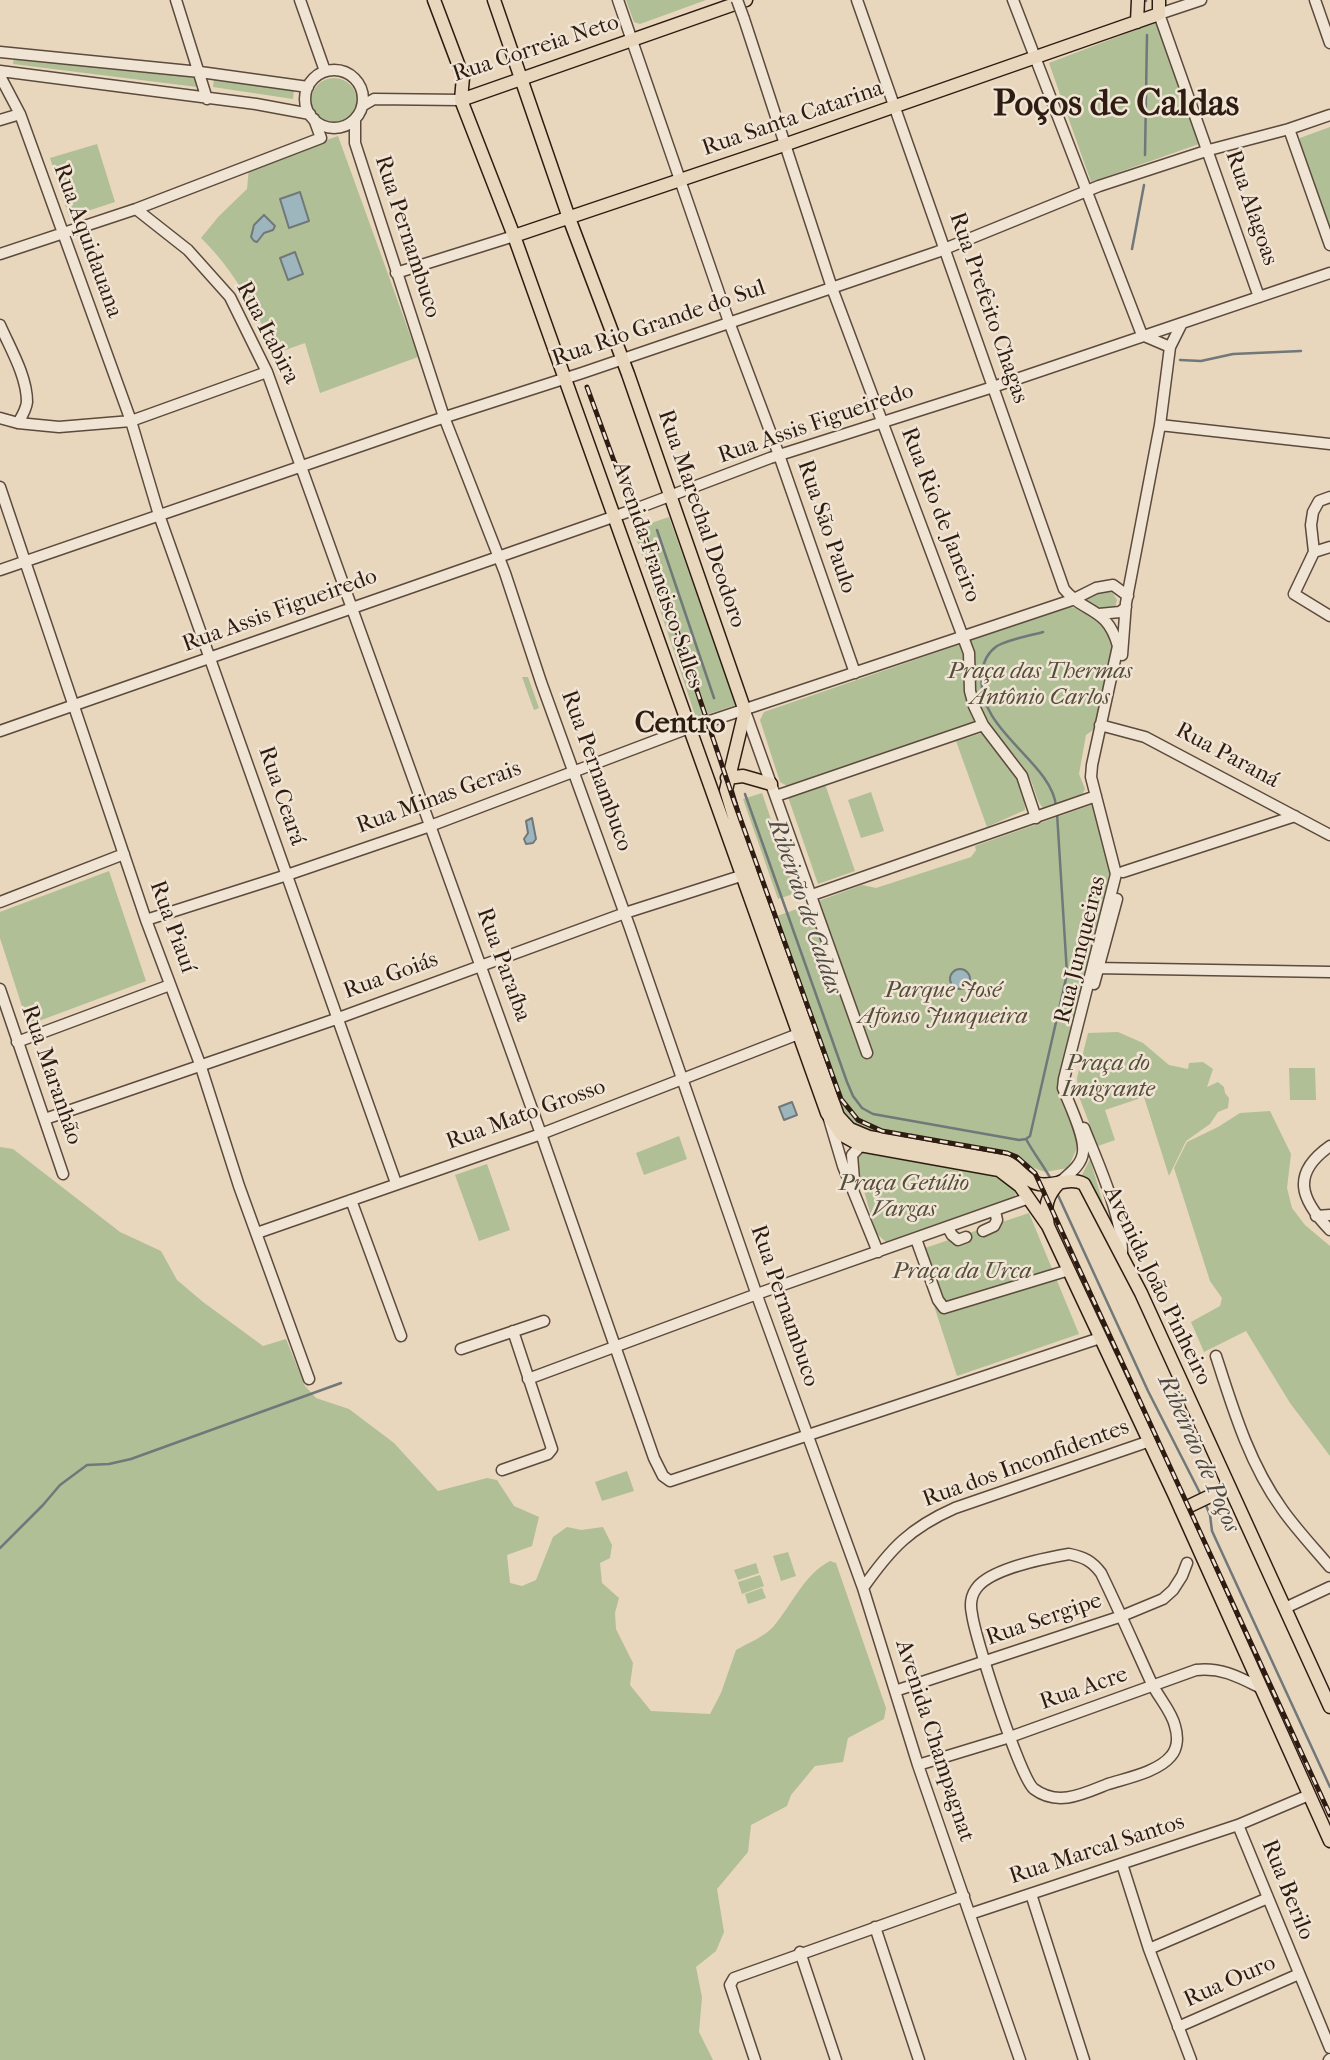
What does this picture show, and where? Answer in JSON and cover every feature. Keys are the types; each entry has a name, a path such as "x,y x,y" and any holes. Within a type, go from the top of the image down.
{"main road":[{"name":"Avenida Francisco Salles","path":"434,0 463,77 461,100 566,379 689,729 838,1115 865,1141 1007,1162 1015,1165 1032,1182 1059,1183"},
{"name":"Rua Marechal Deodoro","path":"494,0 569,218 623,359 745,711"},
{"name":"Rua Correia Neto","path":"461,100 746,0"},
{"path":"1137,22 1138,0"},
{"path":"1159,0 1159,14"},
{"name":"Rua Santa Catarina","path":"514,236 1159,14"},
{"name":"Avenida Francisco Salles","path":"745,711 726,790 746,874"},
{"path":"727,778 743,776 774,790"},
{"name":"Avenida Francisco Salles","path":"804,1032 827,1113 842,1135 999,1170 1011,1177 1048,1226"},
{"name":"Avenida João Pinheiro","path":"1059,1183 1081,1182 1086,1187 1122,1255 1223,1490 1285,1608 1330,1707"},
{"path":"1059,1183 1045,1207 1048,1226 1147,1441 1185,1508 1253,1672 1330,1841"},
{"path":"1185,1508 1223,1490"}],"street":[{"path":"176,0 201,72 207,99"},
{"path":"300,0 325,71"},
{"name":"Rua São Paulo","path":"618,0 729,322 779,455 855,673"},
{"name":"Rua Rio de Janeiro","path":"737,0 832,288 970,653 970,691 983,725 1022,776 1041,816"},
{"name":"Rua Prefeito Chagas","path":"857,0 1064,589 1072,600"},
{"path":"1013,0 1142,335 1170,346"},
{"name":"Rua Santa Catarina","path":"1159,14 1201,0"},
{"path":"1315,0 1330,43"},
{"name":"Rua Alagoas","path":"1159,14 1259,297"},
{"path":"0,65 3,53 201,72 307,88"},
{"path":"0,71 256,104 312,116 327,127 335,128 355,119 362,106 361,87"},
{"path":"0,254 136,209 321,138 306,99 307,88 325,71 349,74 374,99 362,106"},
{"name":"Rua Aquidauana","path":"0,76 20,114 131,421"},
{"name":"Rua Correia Neto","path":"374,99 461,100"},
{"path":"0,120 20,114"},
{"name":"Rua Rio Grande do Sul","path":"0,570 444,417 566,379 832,288 945,248 1085,192 1209,150 1330,115"},
{"name":"Rua Pernambuco","path":"355,119 355,143 444,417 499,557 807,1436"},
{"path":"1289,129 1330,245"},
{"name":"Rua Itabira","path":"136,209 188,250 230,297 267,372 302,467"},
{"name":"Rua Santa Catarina","path":"396,273 514,236"},
{"name":"Rua Assis Figueiredo","path":"0,731 656,502 779,455 993,387 1330,273"},
{"name":"Rua Junqueiras","path":"1122,1255 1122,1240 1110,1199 1069,1087 1116,874 1091,777 1092,765 1124,647 1127,601 1160,425 1170,346 1182,323"},
{"path":"0,325 20,370 25,391 25,411 18,423"},
{"path":"0,418 18,423 60,427 131,421 267,372"},
{"name":"Rua Ceará","path":"131,421 159,515 396,1183"},
{"path":"1160,425 1330,444"},
{"name":"Rua Paraíba","path":"302,467 654,1458 663,1476 670,1481 807,1436"},
{"name":"Rua Piauí","path":"0,487 146,920 200,1064 239,1186 309,1379"},
{"path":"1330,497 1319,501 1313,512 1311,525 1314,552 1294,594 1330,616"},
{"path":"1314,552 1330,547"},
{"path":"1105,585 1113,585 1127,601 1120,612 1099,614 1072,600 1105,585"},
{"name":"Rua Minas Gerais","path":"146,920 430,826 573,770 689,729 1072,600"},
{"name":"Rua Junqueiras","path":"1059,1183 1078,1165 1083,1152 1082,1140 1063,1088 1064,1079 1095,968 1109,937 1123,872 1097,776 1118,646 1114,634 1099,614"},
{"name":"Rua Marechal Deodoro","path":"745,711 867,1053"},
{"path":"774,790 983,725"},
{"name":"Rua Paraná","path":"1103,726 1145,737 1330,835"},
{"path":"812,895 1096,796"},
{"path":"1123,872 1295,816"},
{"path":"0,902 124,854"},
{"name":"Rua Goiás","path":"45,1119 336,1019 625,913 746,874"},
{"path":"1095,968 1330,972"},
{"path":"18,1042 170,985"},
{"name":"Rua Maranhão","path":"0,989 63,1174"},
{"name":"Rua Mato Grosso","path":"257,1234 541,1134 804,1032"},
{"path":"827,1113 843,1166 878,1252"},
{"path":"856,1195 852,1155 865,1141"},
{"path":"1330,1146 1311,1163 1304,1177 1303,1190 1316,1216 1330,1230"},
{"path":"528,1379 757,1294 1029,1198"},
{"path":"351,1200 401,1336"},
{"path":"983,1231 994,1226 997,1220 995,1210"},
{"path":"1316,1216 1330,1215"},
{"path":"948,1228 958,1240 966,1237"},
{"path":"916,1239 938,1300 944,1308 1069,1270"},
{"path":"461,1349 544,1321"},
{"path":"502,1470 550,1452 552,1446 513,1332"},
{"path":"807,1436 1100,1338"},
{"path":"1216,1356 1237,1423 1262,1475 1281,1507 1330,1567"},
{"name":"Avenida Champagnat","path":"807,1436 863,1588 918,1765 1020,2060"},
{"name":"Rua dos Inconfidentes","path":"863,1588 893,1548 930,1519 955,1507 1147,1441"},
{"path":"1069,1554 1093,1562 1122,1616 1154,1687 1175,1724 1177,1745 1171,1757 1157,1767 1067,1800 1040,1793 1030,1786 1010,1737 972,1615 972,1596 979,1584 994,1574 1069,1554"},
{"name":"Rua Sergipe","path":"895,1691 1122,1616 1163,1599 1182,1576 1187,1563"},
{"path":"1285,1608 1330,1587"},
{"name":"Rua Acre","path":"918,1765 1010,1737 1196,1670 1224,1670 1261,1688"},
{"path":"1237,1676 1253,1672"},
{"name":"Rua Marcal Santos","path":"970,1914 1238,1825 1309,1795"},
{"name":"Rua Berilo","path":"1238,1825 1330,2048"},
{"path":"1122,1864 1149,1949 1191,2060"},
{"path":"1031,1894 1084,2060"},
{"path":"755,2060 730,1981 800,1952 964,1896"},
{"path":"1149,1949 1268,1898"},
{"path":"875,1927 919,2060"},
{"path":"800,1952 836,2060"},
{"name":"Rua Ouro","path":"1178,2027 1299,1974"}],"green space":[{"path":"626,0 706,0 640,24 634,22"},
{"path":"1156,22 1199,144 1091,182 1049,63"},
{"path":"14,57 193,76 197,87 13,64"},
{"path":"334,78 350,85 357,101 350,117 334,124 318,117 311,101 318,85"},
{"path":"214,79 294,90 293,99 213,87"},
{"path":"1330,127 1330,231 1300,138"},
{"path":"338,136 418,357 320,393 305,343 277,353 234,278 201,238 247,189 249,168"},
{"path":"97,144 115,202 69,217 50,158"},
{"path":"669,517 736,705 696,718 633,529"},
{"path":"1108,590 1117,600 1115,608 1100,609 1084,599"},
{"name":"Praça das Thermas Antônio Carlos","path":"1071,607 1081,609 1106,627 1114,645 1096,728 1086,735 1079,774 1085,789 1082,795 1045,810 1024,769 993,730 980,707 974,687 971,640"},
{"path":"958,645 965,648 975,722 789,787 780,782 760,720 764,712"},
{"path":"522,677 528,677 539,708 534,710"},
{"path":"982,733 1023,784 1025,810 987,827 956,741"},
{"path":"825,784 855,871 818,884 788,797"},
{"path":"871,792 884,831 861,838 848,800"},
{"path":"762,793 796,893 778,899 743,799"},
{"name":"Parque José Afonso Junqueira","path":"1091,805 1096,807 1110,859 1108,887 1064,1061 1077,1148 1068,1168 1045,1172 990,1152 893,1138 856,1127 843,1114 772,918 862,885 876,888 971,857 976,850 975,846"},
{"path":"109,871 146,981 28,1025 0,938 0,912"},
{"name":"Praça do Imigrante","path":"1118,1032 1143,1043 1169,1065 1188,1069 1189,1063 1203,1062 1213,1069 1207,1087 1218,1082 1224,1087 1229,1098 1228,1108 1218,1112 1210,1124 1186,1141 1169,1176 1144,1097 1105,1110 1115,1140 1098,1146 1078,1094 1077,1078 1088,1033"},
{"path":"1289,1068 1315,1068 1316,1100 1290,1100"},
{"path":"1270,1111 1291,1154 1287,1188 1292,1208 1305,1225 1330,1246 1330,1456 1290,1403 1246,1331 1204,1352 1191,1322 1220,1306 1222,1298 1210,1281 1174,1168 1187,1142 1240,1113"},
{"path":"679,1136 687,1159 644,1175 636,1153"},
{"path":"0,1147 13,1149 120,1232 161,1251 177,1280 263,1346 286,1339 305,1386 316,1398 349,1409 394,1443 438,1491 487,1478 497,1480 514,1506 539,1517 532,1546 507,1555 510,1583 522,1586 536,1580 553,1537 567,1527 581,1530 603,1527 612,1545 610,1558 600,1563 602,1583 619,1598 615,1613 616,1629 633,1663 630,1685 651,1711 710,1714 721,1693 736,1650 769,1631 813,1574 830,1561 836,1563 886,1708 884,1719 848,1738 843,1762 815,1766 791,1795 787,1806 751,1825 748,1852 717,1889 724,1932 716,1951 696,1967 702,1997 699,2032 713,2060 0,2060"},
{"name":"Praça Getúlio Vargas","path":"862,1153 991,1175 1011,1186 1016,1194 1013,1198 886,1242 876,1233 856,1163 858,1155"},
{"path":"1090,1159 1110,1227 1082,1175"},
{"path":"487,1164 510,1230 479,1241 455,1175"},
{"name":"Praça da Urca","path":"1029,1213 1079,1334 957,1376 916,1251"},
{"path":"627,1471 634,1491 602,1501 595,1482"},
{"path":"788,1552 796,1576 781,1581 773,1556"},
{"path":"756,1563 759,1573 738,1580 734,1570"},
{"path":"760,1575 764,1586 742,1594 738,1582"},
{"path":"762,1588 766,1598 748,1604 745,1594"}],"water":[{"path":"300,192 309,221 289,228 280,199"},
{"path":"264,215 275,226 257,242 251,237 254,225"},
{"path":"295,252 303,274 288,280 280,258"},
{"path":"532,818 536,839 533,843 526,844 526,821"},
{"path":"960,969 967,972 970,979 967,986 960,989 953,986 950,979 953,972"},
{"path":"792,1102 797,1115 784,1120 779,1107"}],"waterway":[{"path":"1145,155 1147,35"},
{"path":"1132,249 1144,185"},
{"path":"1180,360 1201,361 1233,354 1301,351"},
{"name":"Ribeirão de Caldas","path":"657,530 714,698"},
{"path":"1043,632 1008,641 991,652 986,658 982,673 983,693 989,711 1001,728 1051,789 1056,806"},
{"name":"Ribeirão de Caldas","path":"745,794 847,1082 862,1108 873,1114 1019,1140 1026,1139"},
{"path":"1026,1139 1030,1136 1067,974 1057,813"},
{"name":"Ribeirão de Poços","path":"1026,1139 1052,1181"},
{"name":"Ribeirão de Poços","path":"1057,1193 1148,1391 1202,1497"},
{"path":"0,1548 60,1485 87,1465 131,1459 341,1383"},
{"name":"Ribeirão de Poços","path":"1205,1503 1212,1531 1330,1787"}],"railway":[{"path":"587,387 614,461 634,505 667,600"},
{"path":"677,631 734,801 841,1099 858,1120 882,1131 1007,1153 1017,1157 1035,1173 1330,1815"}],"district":[{"name":"Poços de Caldas","path":"1116,106"},
{"name":"Centro","path":"680,725"}]}
